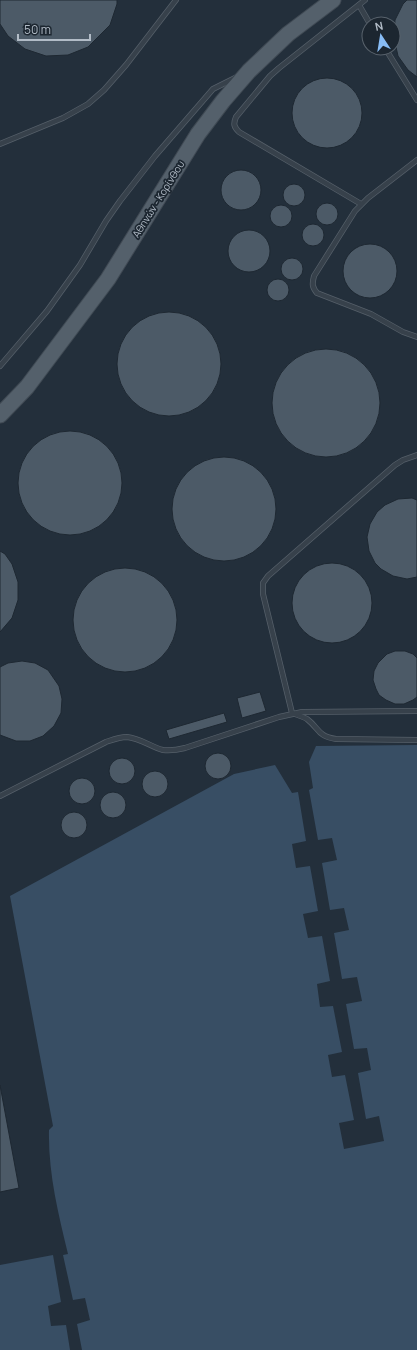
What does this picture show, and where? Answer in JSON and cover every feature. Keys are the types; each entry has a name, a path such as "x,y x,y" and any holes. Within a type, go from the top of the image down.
{"main road":[{"name":"Αθηνών - Κορίνθου","path":"0,415 27,386 104,285 198,134 223,101 249,71 288,34 334,0"}],"lane":[{"path":"0,144 63,118 88,104 104,90 126,65 176,0"},
{"path":"361,204 239,132 235,128 234,122 236,117 270,76 365,0"},
{"path":"359,6 365,16"},
{"path":"390,56 417,100"},
{"path":"0,366 51,306 80,265 106,221 155,156 213,89 249,71"},
{"path":"417,160 361,204 355,211 314,276 312,283 313,289 317,293 371,314 417,338"},
{"path":"292,713 263,594 263,583 268,576 395,465 403,460 417,455"},
{"path":"0,796 106,742 117,738 127,737 139,740 163,750 174,750 185,748 292,713 316,711 417,711"},
{"path":"292,713 300,715 320,734 327,738 417,740"}],"water":[{"path":"417,745 417,1350 82,1350 77,1324 90,1320 85,1298 73,1300 63,1255 68,1254 57,1208 50,1161 49,1130 53,1126 10,896 234,774 275,765 292,793 298,792 306,841 292,844 296,868 310,866 318,911 303,914 308,938 322,936 330,981 317,984 320,1007 333,1006 342,1052 328,1055 332,1077 345,1075 354,1120 339,1123 344,1149 384,1141 379,1116 366,1119 358,1073 371,1070 367,1048 354,1049 346,1004 362,1001 357,977 342,979 334,933 349,930 344,908 330,910 322,863 337,860 332,838 318,840 309,790 313,788 309,762 316,746"},
{"path":"53,1255 61,1302 48,1306 51,1326 66,1325 70,1350 0,1350 0,1265"}],"building":[{"path":"0,0 117,0 117,4 110,25 88,47 68,55 46,56 25,49 8,36 0,24"},
{"path":"407,0 417,0 417,77 408,70 398,56 401,56 401,16 397,16 403,4"},
{"path":"320,78 334,78 347,84 356,93 360,99 362,113 360,127 352,138 341,146 334,148 320,148 313,146 302,138 294,127 292,120 292,106 294,99 302,88 313,80"},
{"path":"245,170 252,173 258,179 261,190 260,198 252,207 245,210 237,210 230,207 222,198 221,186 224,179 233,171"},
{"path":"294,184 302,187 305,195 302,203 294,206 286,203 283,195 286,187"},
{"path":"327,203 335,206 338,214 335,222 327,225 319,222 316,214 319,206"},
{"path":"281,205 289,208 292,216 289,224 281,227 273,224 270,216 273,208"},
{"path":"313,224 321,227 324,235 321,243 313,246 305,243 302,235 305,227"},
{"path":"249,230 264,236 270,251 264,266 249,272 234,266 228,251 234,236"},
{"path":"365,244 375,244 389,252 395,261 397,271 395,281 389,290 375,298 365,298 355,293 348,286 343,276 343,266 348,256 355,249"},
{"path":"292,258 300,261 303,269 300,277 292,280 284,277 281,269 284,261"},
{"path":"278,279 286,282 289,290 286,298 278,301 270,298 267,290 270,282"},
{"path":"169,312 189,316 206,327 217,344 221,364 217,384 206,401 189,412 169,416 149,412 132,401 121,384 117,364 121,344 132,327 149,316"},
{"path":"326,349 347,353 364,365 376,382 380,403 376,424 364,441 347,453 326,457 305,453 288,441 276,424 272,403 276,382 288,365 305,353"},
{"path":"70,431 90,435 99,439 107,446 114,454 118,463 122,483 118,503 114,512 107,520 99,527 90,531 70,535 50,531 41,527 33,520 26,512 22,503 18,483 22,463 26,454 33,446 41,439 50,435"},
{"path":"224,457 244,461 261,472 272,489 276,509 272,529 261,546 244,557 224,561 204,557 187,546 176,529 172,509 176,489 187,472 204,461"},
{"path":"412,498 417,500 417,577 407,579 393,576 381,569 375,563 369,551 367,537 370,524 377,512 385,505 398,499"},
{"path":"0,551 5,554 12,564 18,582 18,600 12,618 0,632"},
{"path":"332,563 347,566 360,575 369,588 372,603 369,618 360,631 347,640 332,643 317,640 304,631 295,618 292,603 295,588 304,575 317,566"},
{"path":"125,568 145,572 154,576 162,583 169,591 173,600 177,620 173,640 169,649 162,657 154,664 145,668 125,672 105,668 96,664 88,657 81,649 77,640 73,620 77,600 81,591 88,583 96,576 105,572"},
{"path":"395,651 405,651 413,654 417,658 417,697 404,704 395,704 379,695 373,680 374,671 378,663 387,654"},
{"path":"22,661 35,663 48,670 59,686 62,699 61,713 54,726 43,736 30,741 16,741 0,735 0,667 8,663"},
{"path":"260,692 266,711 242,718 237,698"},
{"path":"224,713 227,722 169,739 166,730"},
{"path":"218,753 227,757 231,766 227,775 218,779 209,775 205,766 209,757"},
{"path":"122,758 131,762 135,771 131,780 122,784 113,780 109,771 113,762"},
{"path":"155,771 164,775 168,784 164,793 155,797 146,793 142,784 146,775"},
{"path":"82,778 91,782 95,791 91,800 82,804 73,800 69,791 73,782"},
{"path":"113,792 122,796 126,805 122,814 113,818 104,814 100,805 104,796"},
{"path":"74,812 83,816 87,825 83,834 74,838 65,834 61,825 65,816"},
{"path":"0,1085 19,1188 0,1192"}]}
